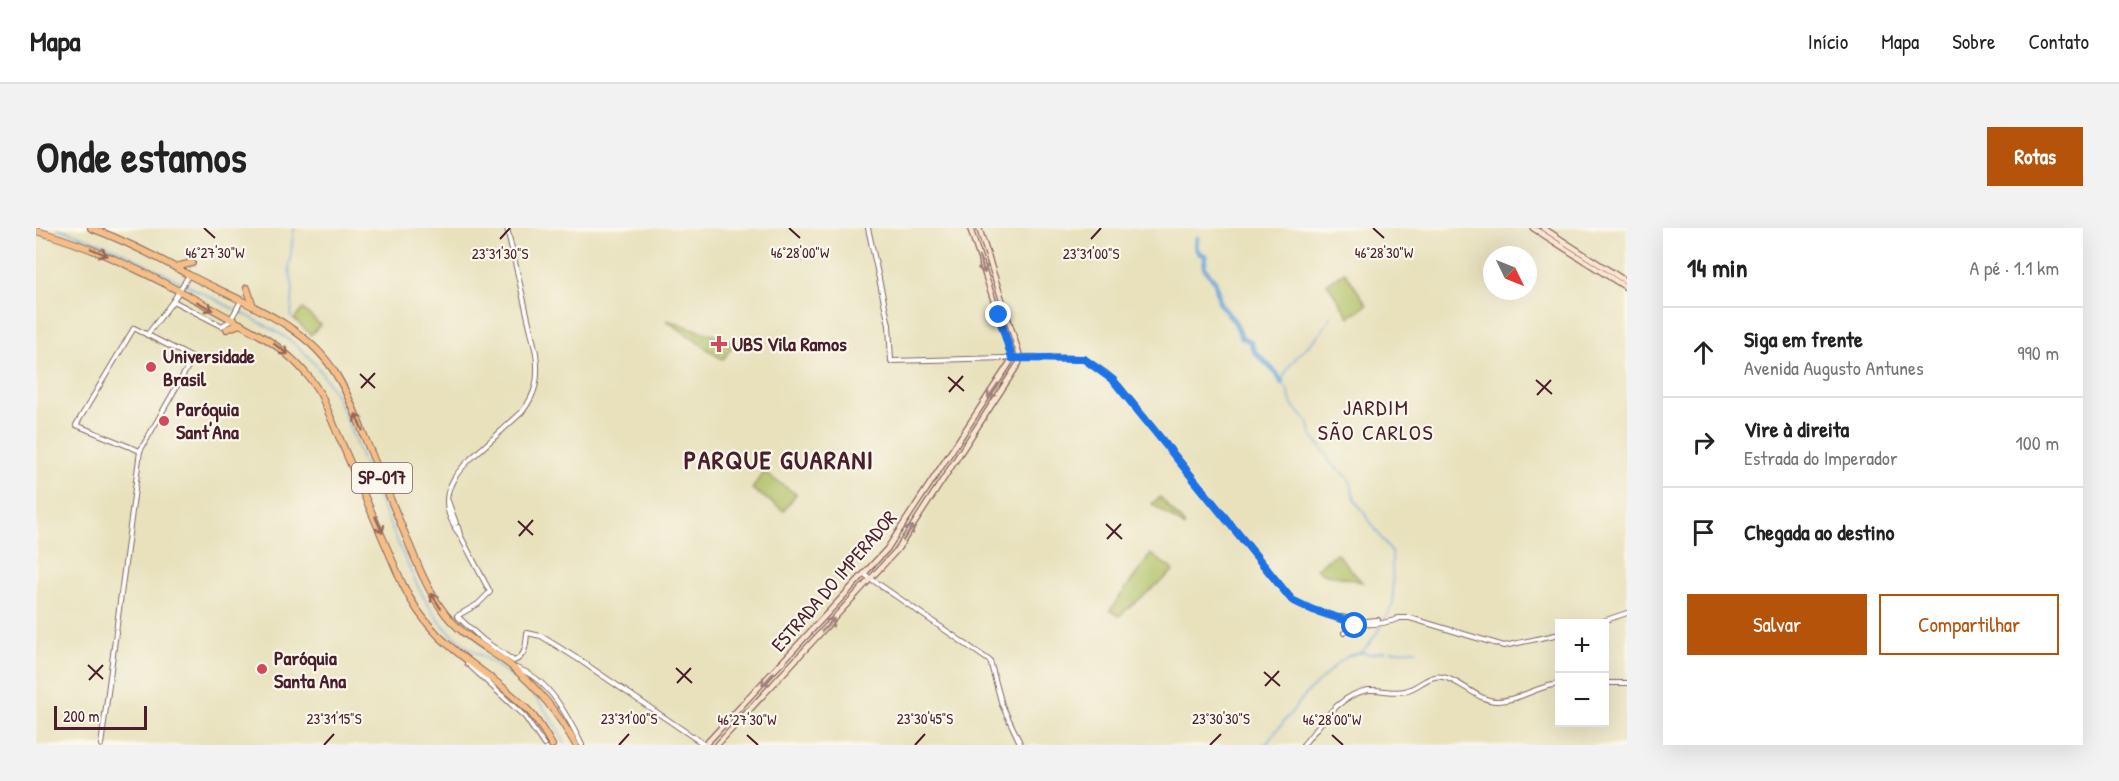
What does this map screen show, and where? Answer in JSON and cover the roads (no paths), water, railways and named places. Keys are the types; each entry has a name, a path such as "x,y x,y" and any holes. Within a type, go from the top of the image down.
{"highway":[{"name":"SP-017","path":"91,228 133,245 240,303 253,307 303,337 321,354 334,370 348,396 427,586 446,616 512,663 548,700 576,745"},
{"name":"SP-017","path":"36,233 63,239 122,262 232,318 287,353 315,385 417,612 437,636 466,661 498,683 529,711 552,745"},
{"path":"175,267 192,263"},
{"path":"247,288 253,307"},
{"path":"227,329 240,324"}],"main road":[{"path":"970,228 1012,358"},
{"path":"980,228 1020,358"},
{"path":"1533,228 1627,288"},
{"path":"1543,228 1627,282"},
{"path":"1000,318 1006,311"},
{"name":"ESTRADA DO IMPERADOR","path":"705,745 864,574 899,532 1012,358"},
{"name":"ESTRADA DO IMPERADOR","path":"717,745 866,584 906,537 1017,367 1020,358"},
{"path":"864,574 866,584"}],"street":[{"path":"484,644 457,616 478,604 490,592 448,513 448,500 449,490 457,472 522,412 536,387 538,372 536,353 507,228"},
{"path":"868,228 888,325 891,361 1084,359 1106,373 1147,419 1292,600 1355,623 1368,625 1379,621"},
{"path":"36,233 63,239"},
{"path":"147,335 173,302 188,276"},
{"path":"173,302 222,326 232,318 240,303"},
{"path":"101,745 140,451 193,358 134,328 76,425 140,451"},
{"path":"864,574 986,657 992,664 1002,705 1021,745"},
{"path":"1609,620 1627,613"},
{"path":"1340,618 1365,621 1410,618 1504,646 1555,635"},
{"path":"1344,633 1354,627 1355,623"},
{"path":"582,745 564,712 549,691 512,663 524,651 527,633 545,638 705,745"},
{"path":"466,661 525,717 544,745"},
{"path":"1303,745 1340,704 1352,695 1363,691 1404,692 1430,679 1440,677 1459,683 1494,702 1512,699 1555,685"},
{"path":"1609,683 1627,683"}],"waterway":[{"path":"58,228 116,249 234,309"},
{"path":"291,318 293,288 289,268 294,228"},
{"path":"1197,238 1196,248 1199,253 1206,256 1204,266 1215,281 1220,304 1235,322 1242,338 1250,341 1254,351 1277,374 1282,383"},
{"path":"238,311 288,339 305,353 322,373 342,410 374,490 414,578 431,609 456,638 505,671 535,697 551,718 566,745"},
{"path":"1331,315 1320,333 1291,364 1282,383 1287,389 1292,405 1309,423 1314,439 1327,455 1330,463 1345,474 1350,481 1355,500 1392,553 1393,604 1384,621"},
{"path":"1265,745 1306,694 1337,664 1350,655 1361,653 1382,625"},
{"path":"1391,651 1417,650"},
{"path":"1361,653 1386,651"}],"place":[{"name":"UBS Vila Ramos","path":"719,344"},
{"name":"Universidade Brasil","path":"151,367"},
{"name":"Paróquia Sant'Ana","path":"164,421"},
{"name":"Paróquia Santa Ana","path":"262,669"}],"district":[{"name":"JARDIM SÃO CARLOS","path":"1376,420"},
{"name":"PARQUE GUARANI","path":"779,460"}]}
